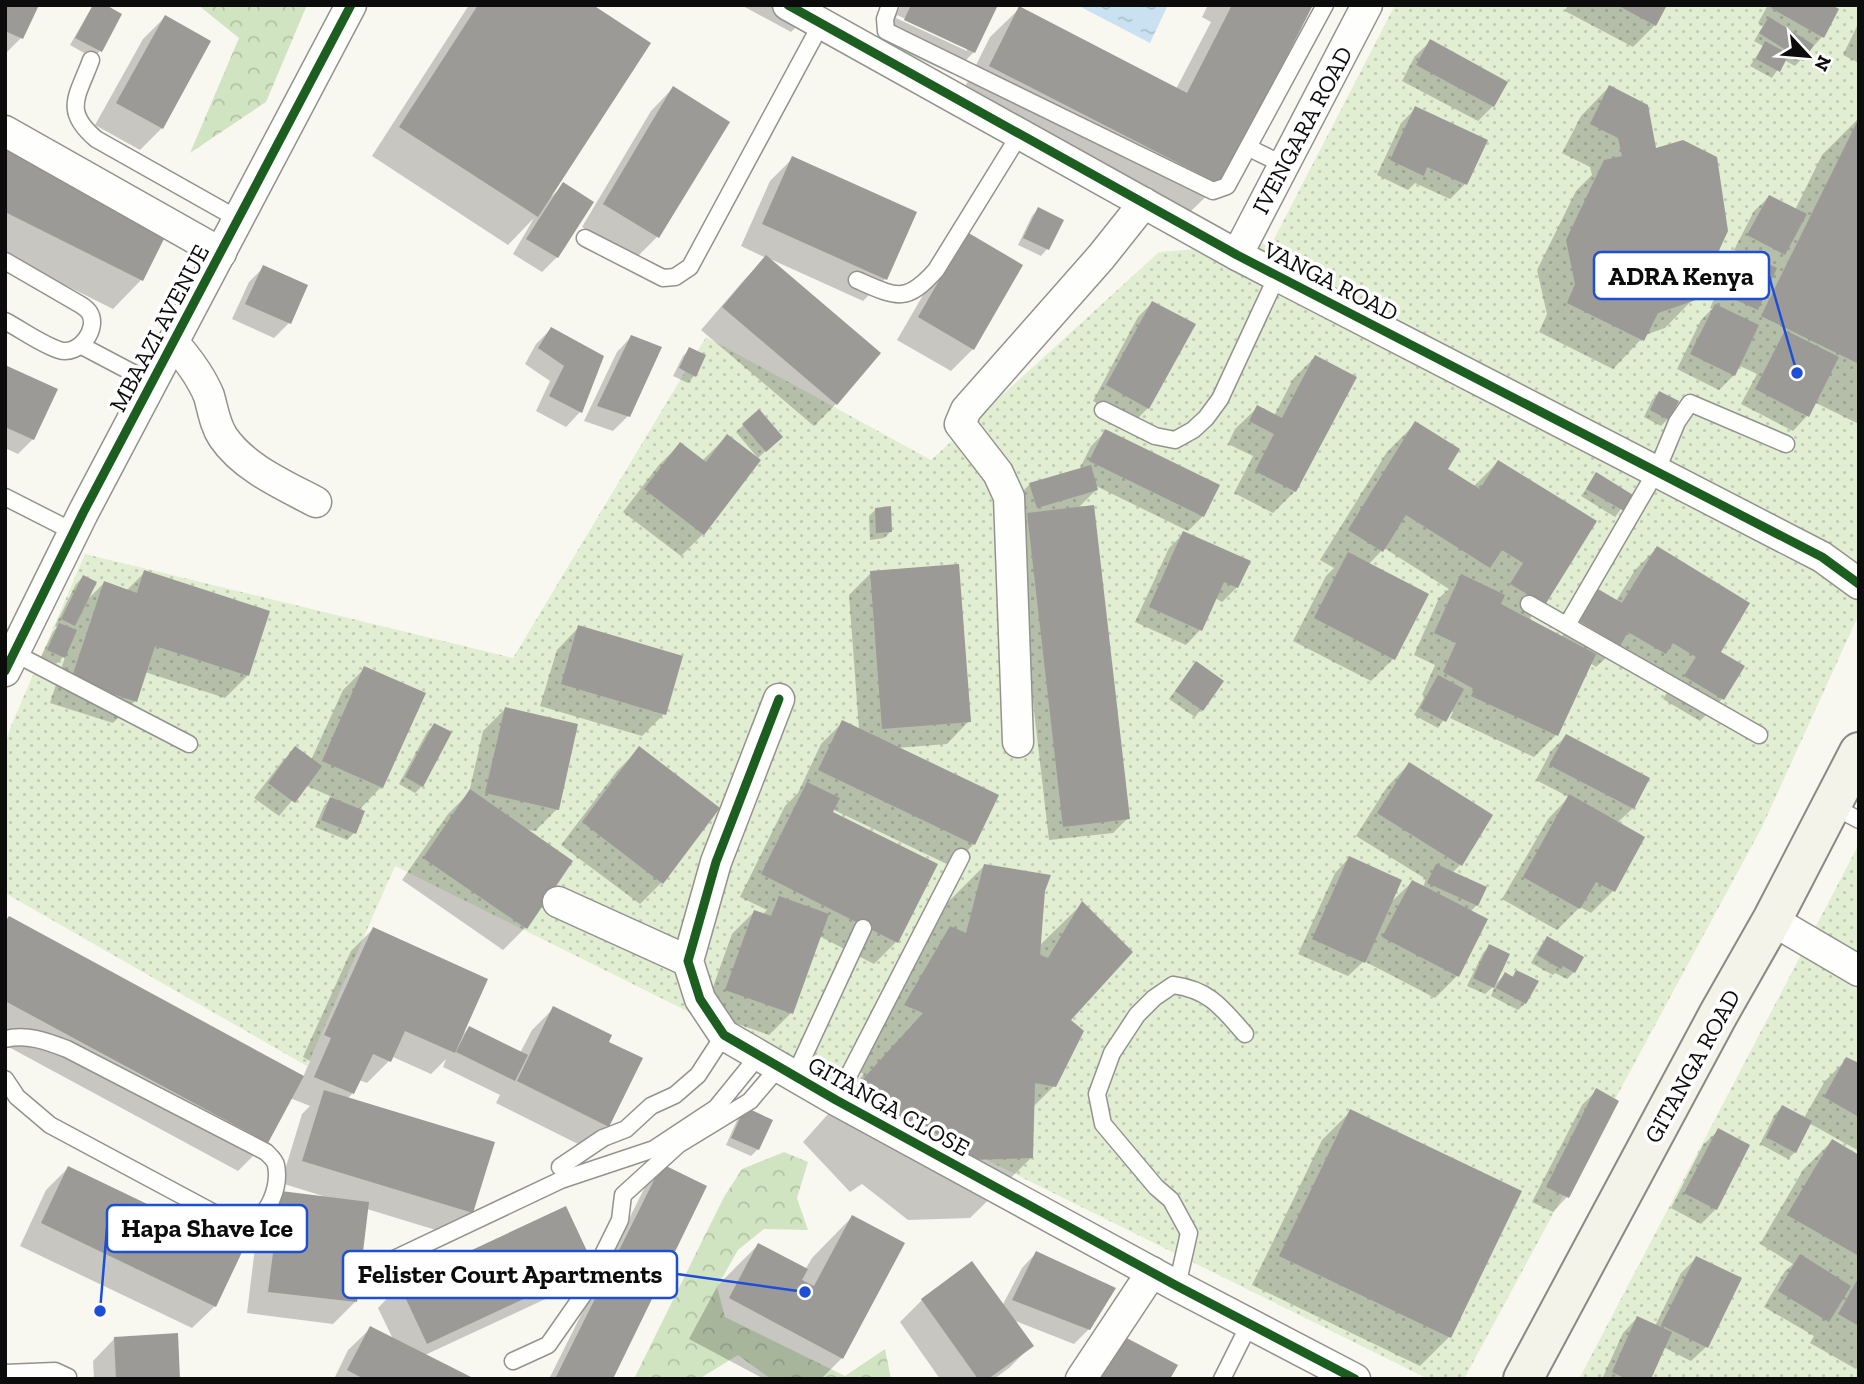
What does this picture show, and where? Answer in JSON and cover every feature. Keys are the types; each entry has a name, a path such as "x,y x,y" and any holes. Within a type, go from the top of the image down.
{"main road":[{"name":"GITANGA ROAD","path":"1523,1379 1718,1014 1772,920 1845,813 1859,751"}],"street":[{"name":"MBAAZI AVENUE","path":"10,662 74,531 351,5"},
{"name":"VANGA ROAD","path":"788,5 1237,255 1822,557 1859,584"},
{"name":"IVENGARA ROAD","path":"1237,255 1367,5"},
{"path":"5,131 221,253"},
{"path":"1018,742 1009,497 998,473 960,424 966,410 1101,257 1144,203"},
{"path":"173,342 190,362 208,394 217,427 224,439 263,473 316,502"},
{"path":"558,902 688,961 716,862 779,699"},
{"path":"1772,920 1859,971"},
{"name":"GITANGA CLOSE","path":"688,961 700,999 724,1035 836,1100 1164,1279 1355,1379"},
{"path":"1081,1379 1164,1279"}],"lane":[{"path":"890,5 884,19 886,31 1213,191 1227,186 1325,5"},
{"path":"584,238 663,278 675,277 690,267 821,24"},
{"path":"92,60 76,99 75,115 80,126 96,139 238,219"},
{"path":"858,279 882,290 904,295 920,288 936,270 1020,134"},
{"path":"1249,148 1284,165"},
{"path":"5,261 81,305 90,313 91,328 82,346 73,352 61,351 5,321"},
{"path":"1104,411 1155,436 1175,440 1193,430 1220,400 1277,276"},
{"path":"82,346 152,383"},
{"path":"1567,625 1657,470 1677,422 1690,403 1786,444"},
{"path":"5,498 74,531"},
{"path":"1529,604 1759,735"},
{"path":"10,662 189,744"},
{"path":"836,1100 961,857"},
{"path":"513,1361 548,1345 583,1295 620,1220 623,1195 678,1145 750,1101 777,1066 863,928"},
{"path":"1164,1279 1189,1233 1171,1200 1156,1187 1102,1124 1097,1094 1112,1053 1137,1015 1154,998 1173,985 1189,987 1212,998 1245,1034"},
{"path":"560,1167 603,1138 626,1129 651,1106 675,1095 698,1075 724,1035"},
{"path":"5,1039 40,1038 67,1049 266,1152 276,1163 277,1181 272,1199 259,1217 248,1223 231,1222 50,1125 17,1097 5,1079"},
{"path":"375,1268 561,1180 654,1149 777,1066"},
{"path":"1222,1379 1249,1325"},
{"path":"5,1373 55,1371 68,1379"}],"green space":[{"path":"198,5 307,5 266,102 190,153 239,38"},
{"path":"1395,5 1859,5 1859,614 1762,827 1464,1379 1428,1379 395,866 307,1066 5,893 5,745 85,554 513,658 706,337 931,460 1159,252 1272,243"},
{"path":"1859,844 1859,1379 1579,1379"},
{"path":"784,1152 808,1162 797,1198 808,1230 764,1229 738,1250 717,1287 725,1317 845,1376 885,1349 891,1379 771,1379 738,1355 699,1379 634,1379 724,1197 742,1169"}],"water":[{"path":"1077,5 1164,5 1167,7 1150,43"}],"building":[{"path":"7,5 39,5 23,39 5,31"},
{"path":"93,5 106,5 122,14 102,52 75,38"},
{"path":"478,5 593,5 651,43 538,217 399,127"},
{"path":"911,5 998,5 975,53 904,20"},
{"path":"1232,5 1313,5 1221,185 989,66 1019,6 1187,93"},
{"path":"1617,5 1667,5 1656,26"},
{"path":"1773,5 1832,5 1839,9 1824,38 1771,8"},
{"path":"165,15 211,41 163,129 116,103"},
{"path":"1769,17 1814,45 1803,61 1759,33"},
{"path":"1430,39 1508,82 1494,107 1416,65"},
{"path":"1765,41 1789,54 1780,72 1756,59"},
{"path":"1609,85 1648,105 1656,148 1683,140 1717,157 1728,231 1696,300 1658,313 1644,341 1567,303 1575,284 1566,240 1604,160 1622,156 1618,138 1590,124"},
{"path":"673,86 730,122 659,238 603,204"},
{"path":"1415,106 1488,140 1467,185 1427,167 1424,176 1390,160"},
{"path":"1859,118 1859,364 1761,316"},
{"path":"5,149 168,231 143,281 5,212"},
{"path":"792,156 917,212 887,280 762,224"},
{"path":"563,182 594,202 558,258 526,239"},
{"path":"1769,195 1807,214 1785,255 1747,235"},
{"path":"1038,207 1064,220 1049,250 1023,238"},
{"path":"967,232 1023,265 974,350 918,317"},
{"path":"1743,252 1777,268 1758,310 1723,294"},
{"path":"766,255 881,353 837,405 722,307"},
{"path":"263,265 308,285 291,324 245,304"},
{"path":"1152,301 1196,324 1149,409 1106,385"},
{"path":"1715,304 1759,325 1735,376 1690,354"},
{"path":"551,327 604,356 582,413 549,396 564,366 538,348"},
{"path":"1785,330 1839,357 1809,417 1755,389"},
{"path":"631,335 662,347 630,417 597,406"},
{"path":"689,347 706,355 696,377 679,368"},
{"path":"1315,355 1357,377 1296,492 1255,471 1274,434 1249,421 1257,405 1282,418"},
{"path":"5,365 58,389 34,440 5,427"},
{"path":"1659,391 1679,401 1669,420 1650,410"},
{"path":"759,409 783,437 766,452 742,424"},
{"path":"1415,421 1460,449 1448,469 1480,489 1498,460 1597,521 1545,605 1510,584 1523,563 1502,550 1490,568 1406,515 1383,552 1348,530"},
{"path":"1105,429 1220,485 1204,517 1089,461"},
{"path":"727,434 761,460 704,535 644,489 680,442 706,462"},
{"path":"1091,465 1098,490 1037,508 1029,483"},
{"path":"1596,472 1633,495 1624,511 1586,489"},
{"path":"1094,505 1130,819 1063,827 1027,513"},
{"path":"891,506 892,532 876,533 875,508"},
{"path":"1183,531 1251,561 1238,588 1224,582 1202,631 1149,607"},
{"path":"1657,546 1750,603 1721,652 1745,666 1724,700 1684,676 1696,657 1673,643 1666,654 1628,632 1620,646 1579,621 1598,589 1622,603"},
{"path":"1348,552 1429,594 1395,660 1314,618"},
{"path":"959,564 971,722 882,729 870,571"},
{"path":"144,570 270,611 249,676 155,646 137,702 71,680 104,581 137,593"},
{"path":"1461,574 1505,595 1501,604 1596,654 1558,736 1471,696 1474,689 1443,672 1456,643 1434,633"},
{"path":"83,575 97,582 75,626 61,619"},
{"path":"59,623 77,630 65,658 47,650"},
{"path":"578,625 683,656 666,715 561,684"},
{"path":"1196,661 1224,681 1203,711 1175,691"},
{"path":"364,666 426,693 383,788 322,761"},
{"path":"1438,675 1464,689 1446,722 1420,708"},
{"path":"505,707 578,724 559,810 485,793"},
{"path":"842,720 999,795 975,845 818,770"},
{"path":"434,723 452,732 423,787 405,777"},
{"path":"1566,734 1650,778 1634,809 1549,765"},
{"path":"295,746 322,766 295,803 268,783"},
{"path":"639,746 720,808 663,884 582,822"},
{"path":"1409,762 1493,815 1462,866 1377,813"},
{"path":"807,782 840,798 833,812 938,864 898,943 761,874"},
{"path":"470,789 573,861 527,929 423,858"},
{"path":"1569,794 1645,837 1615,892 1596,882 1580,909 1523,877"},
{"path":"330,797 365,811 356,834 321,820"},
{"path":"1349,856 1402,880 1365,963 1312,939"},
{"path":"984,864 1051,875 1045,891 1040,955 1048,958 1082,901 1133,952 1071,1020 1084,1031 1056,1087 1035,1083 1033,1158 969,1160 924,1124 912,1133 862,1080 923,1013 904,1005 950,926 966,933"},
{"path":"1436,864 1487,887 1478,906 1427,883"},
{"path":"1412,880 1488,919 1459,977 1382,937"},
{"path":"779,896 829,914 793,1014 725,990 754,910 771,916"},
{"path":"9,916 304,1076 268,1143 5,1001 5,922"},
{"path":"373,927 488,979 455,1053 405,1031 391,1062 373,1054 354,1094 314,1077 331,1038 324,1035"},
{"path":"1547,936 1584,957 1575,973 1563,966 1561,969 1537,955"},
{"path":"1489,944 1510,954 1494,988 1473,978"},
{"path":"1516,970 1539,981 1526,1004 1496,988 1505,972 1513,977"},
{"path":"553,1006 612,1035 609,1042 643,1058 609,1127 517,1081"},
{"path":"469,1026 528,1055 515,1081 456,1052"},
{"path":"1846,1057 1859,1063 1859,1117 1824,1097"},
{"path":"1596,1088 1619,1101 1569,1198 1546,1187"},
{"path":"324,1090 495,1142 473,1213 302,1161"},
{"path":"1782,1105 1812,1121 1796,1153 1766,1137"},
{"path":"745,1107 773,1120 759,1150 731,1138"},
{"path":"1350,1109 1522,1191 1451,1338 1279,1256"},
{"path":"1718,1128 1750,1145 1717,1210 1684,1193"},
{"path":"1832,1139 1859,1155 1859,1256 1787,1215"},
{"path":"662,1164 707,1186 613,1379 555,1379"},
{"path":"68,1166 243,1250 216,1307 41,1223"},
{"path":"281,1191 369,1202 357,1302 268,1292"},
{"path":"566,1206 594,1266 427,1344 399,1284"},
{"path":"852,1215 905,1243 843,1359 729,1298 758,1243 808,1269 802,1280 814,1286"},
{"path":"1036,1251 1116,1288 1090,1330 1012,1300"},
{"path":"1800,1254 1851,1286 1829,1322 1778,1291"},
{"path":"1696,1256 1742,1278 1708,1348 1661,1325"},
{"path":"972,1261 1034,1346 988,1379 978,1379 921,1299"},
{"path":"1859,1277 1859,1326 1838,1314"},
{"path":"1637,1316 1672,1332 1651,1379 1626,1379 1612,1372"},
{"path":"370,1326 475,1379 364,1379 347,1370"},
{"path":"178,1333 180,1379 116,1379 114,1337"},
{"path":"1123,1336 1178,1365 1170,1379 1100,1379"}],"cycle path":[{"path":"5,671 83,513 351,5"},
{"path":"788,5 1237,255 1822,557 1859,584"},
{"path":"779,699 716,862 688,961 700,999 724,1035 836,1100 1177,1286 1355,1379"}],"place":[{"name":"ADRA Kenya","path":"1797,373"},
{"name":"Felister Court Apartments","path":"805,1292"},
{"name":"Hapa Shave Ice","path":"100,1311"}]}
